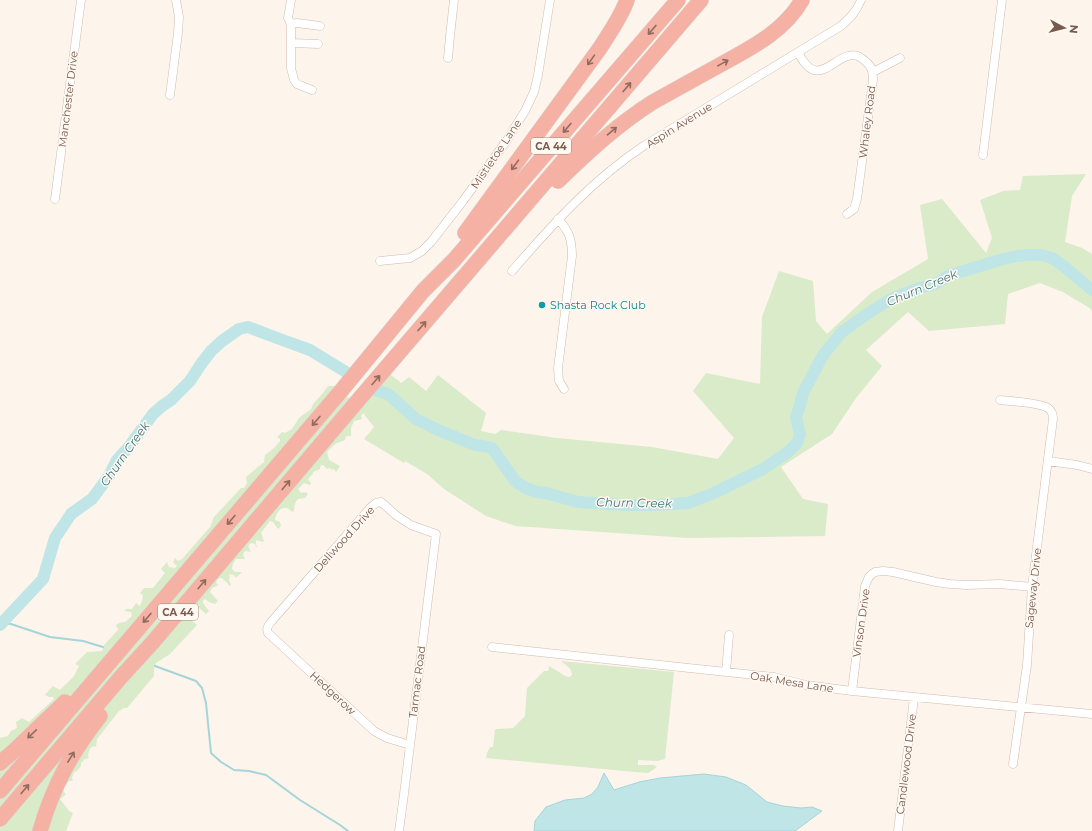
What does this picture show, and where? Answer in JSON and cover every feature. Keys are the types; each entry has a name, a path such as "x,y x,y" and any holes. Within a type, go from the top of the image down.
{"highway":[{"path":"613,28 623,0"},
{"path":"423,291 430,278 487,204 580,76 613,28 624,9 627,0"},
{"name":"CA 44","path":"0,791 342,391 423,291 454,260 678,0"},
{"name":"CA 44","path":"0,819 701,0"},
{"path":"511,223 526,213 591,149 617,127 653,102 766,38 784,23 796,10 802,0"},
{"path":"40,831 50,800 66,766 81,740 128,680 153,642"},
{"path":"0,763 25,741 98,670 112,660"}],"street":[{"name":"Manchester Drive","path":"55,198 81,0"},
{"path":"170,95 178,33 179,17 176,0"},
{"path":"291,0 288,18 291,24 291,68 294,80 297,84 312,90"},
{"path":"448,58 454,0"},
{"name":"Mistletoe Lane","path":"380,261 410,258 422,251 431,242 463,201 507,140 525,111 534,92 550,0"},
{"name":"Aspin Avenue","path":"512,271 558,219 585,192 618,165 640,149 836,29 847,21 856,11 861,0"},
{"path":"983,155 1002,0"},
{"path":"291,24 297,23 320,26"},
{"path":"292,43 318,44"},
{"name":"Whaley Road","path":"798,52 806,65 811,69 825,69 843,58 854,55 859,56 868,63 873,72 857,199 854,209 847,214"},
{"path":"873,72 900,58"},
{"path":"558,219 570,235 572,248 558,368 559,380 564,389"},
{"name":"Sageway Drive","path":"1000,400 1043,405 1050,409 1053,415 1032,587 1028,645 1021,707 1013,764"},
{"path":"1048,461 1077,465 1092,469"},
{"name":"Dellwood Drive","path":"267,628 376,503 383,503 397,516 410,525 436,534"},
{"name":"Tarmac Road","path":"399,831 436,534"},
{"name":"Vinson Drive","path":"852,691 865,586 869,577 875,572 893,572 950,584 1000,584 1032,587"},
{"name":"Hedgerow","path":"267,628 268,633 374,731 387,738 410,745"},
{"path":"726,672 729,635"},
{"name":"Oak Mesa Lane","path":"492,647 774,677 806,685 914,698 1092,714"},
{"name":"Candlewood Drive","path":"898,831 914,698"}],"green space":[{"path":"1086,174 1072,196 1065,242 1082,248 1092,254 1092,312 1091,309 1063,292 1040,283 1008,294 1005,324 929,331 908,312 866,350 882,366 856,398 832,434 781,467 803,499 828,504 825,536 688,538 515,526 486,516 444,489 427,474 405,461 404,463 364,439 374,427 363,413 361,416 362,419 354,421 351,428 351,436 346,436 345,440 335,444 327,452 329,460 340,466 336,472 334,469 327,469 322,465 320,469 313,472 308,479 311,483 310,485 304,483 298,489 301,493 305,492 308,494 305,498 297,500 293,512 287,508 280,509 275,520 280,522 281,526 278,529 273,522 270,521 261,533 264,541 262,542 256,540 257,547 255,544 251,543 248,546 251,552 245,551 243,554 245,559 236,559 232,569 235,572 242,572 236,578 234,575 229,574 230,586 222,578 218,580 216,583 219,585 212,588 210,592 218,601 215,604 205,599 203,601 209,611 206,614 198,607 191,609 186,616 197,625 170,654 156,663 154,676 127,708 119,711 97,739 96,747 94,746 90,750 88,756 89,758 85,759 81,763 81,766 74,772 72,778 73,781 69,781 63,789 66,794 60,799 69,811 73,813 66,831 0,831 0,738 8,736 11,731 17,728 16,722 22,718 29,722 54,699 53,697 45,695 53,686 60,690 74,676 79,666 75,664 87,652 102,651 104,645 118,630 116,625 125,622 132,616 131,612 124,611 126,609 132,609 136,603 140,606 143,595 140,593 144,588 153,588 165,573 161,569 167,562 169,567 175,568 177,566 173,562 175,558 178,561 182,559 210,527 214,517 241,488 244,488 247,483 246,477 264,462 265,455 280,441 277,437 282,432 285,433 292,429 299,418 311,409 313,404 328,386 335,386 351,400 390,374 401,383 409,377 426,391 438,375 486,413 481,431 495,434 501,430 557,438 652,447 718,459 734,438 693,391 706,373 760,384 762,317 779,271 813,281 816,321 827,334 872,292 928,259 920,205 942,199 986,253 992,238 980,200 1003,191 1020,190 1023,176"},
{"path":"561,661 674,672 665,759 657,761 638,760 638,765 654,765 657,767 648,773 486,758 490,747 493,747 495,730 513,728 525,716 527,688 544,671 548,671 549,666 565,676 569,677 572,675 570,668"}],"water":[{"path":"604,773 614,790 639,782 660,778 704,774 726,777 746,785 767,802 801,808 812,807 822,811 795,831 534,831 535,821 546,807 565,800 584,798 592,794 598,787"}],"waterway":[{"name":"Churn Creek","path":"376,390 388,394 416,419 475,445 492,448 516,482 537,492 578,502 626,505 688,503 714,493 763,469 788,452 797,443 800,435 796,417 803,393 823,355 842,332 893,298 919,288 935,284 950,275 1003,259 1029,255 1041,255 1052,258 1092,290"},
{"name":"Churn Creek","path":"0,625 43,579 55,538 71,514 92,499 109,476 117,460 128,448 153,414 171,400 190,381 211,351 222,341 239,329 248,327 310,350 346,372"},
{"path":"2,623 11,624 50,637 83,641 103,647"},
{"path":"155,666 196,681 202,688 206,703 211,753 221,762 234,770 249,771 266,775 300,800 348,831"}],"place":[{"name":"Shasta Rock Club","path":"542,305"}]}
